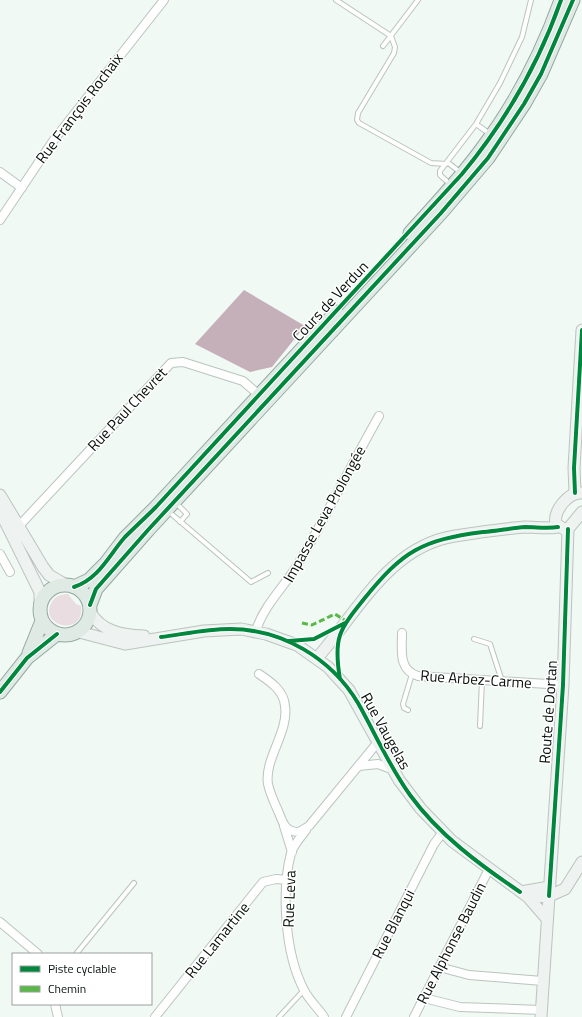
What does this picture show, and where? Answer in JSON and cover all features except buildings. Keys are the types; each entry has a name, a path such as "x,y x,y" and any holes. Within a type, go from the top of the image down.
{"main road":[{"name":"Cours de Verdun","path":"90,608 96,588 170,505 389,268 447,198 462,174 492,135 530,72 544,45 562,0"},
{"name":"Cours de Verdun","path":"70,586 82,584 93,576 125,538 412,230 488,158 524,104 541,74 573,0"},
{"path":"447,198 492,146 492,135"},
{"path":"389,268 398,253 410,238 412,230"},
{"path":"561,524 564,502 578,493 574,468 582,330"},
{"path":"0,495 18,527 49,575 84,594 90,608 85,626 79,632 71,635 57,634 48,629 42,621 39,612 40,592 0,511"},
{"path":"317,658 385,574 415,550 445,538 526,527 561,524 582,512"},
{"name":"Route de Dortan","path":"541,1014 563,685 561,524"},
{"path":"40,603 44,595 50,589 70,586"},
{"name":"Rue Vaugelas","path":"90,608 101,626 115,633 159,637"},
{"path":"27,658 37,637 42,621"},
{"name":"Rue Vaugelas","path":"79,632 125,644 138,643 159,637 218,629 266,634 298,645 335,673 349,690 394,770 411,796 443,832 488,869 524,895 547,919"},
{"path":"0,692 27,658 57,634"},
{"path":"524,895 565,889 581,864"}],"street":[{"name":"Rue François Rochaix","path":"0,220 63,129 164,0"},
{"path":"0,172 22,188"},
{"name":"Rue Paul Chevret","path":"18,527 171,362 183,362 243,381 259,395"},
{"name":"Impasse Leva Prolongée","path":"266,634 263,614 288,580 319,529 379,416"},
{"path":"0,554 10,572"},
{"name":"Rue Arbez-Carme","path":"402,633 402,659 404,666 412,674 418,676 563,685"},
{"path":"259,674 273,684 279,691 285,706 284,721 268,778 272,796 290,841 292,852"},
{"name":"Rue Leva","path":"324,1017 304,990 291,950 287,929 288,880 292,852 309,826 378,742"},
{"path":"359,766 378,764 394,770"},
{"path":"283,825 289,830 299,832 304,831 309,826"},
{"name":"Rue Blanqui","path":"346,1017 434,844 443,832"},
{"name":"Rue Alphonse Baudin","path":"414,1017 488,869"},
{"name":"Rue Lamartine","path":"155,1017 264,882 276,879 288,880"},
{"path":"0,922 37,953"},
{"path":"439,967 469,975 543,981"},
{"path":"424,998 460,1007 541,1014"},
{"path":"55,1005 58,1017"}],"lane":[{"path":"336,0 391,36 394,45 394,53 358,113 357,120 362,125 431,163 446,163 462,174"},
{"path":"383,46 418,0"},
{"path":"447,198 440,171 476,124 500,83 522,36 531,0"},
{"path":"476,124 492,135"},
{"path":"170,505 187,514 180,522"},
{"path":"170,505 180,522 251,582 268,573"},
{"path":"474,639 490,644 502,681"},
{"path":"408,710 404,708 403,704 412,674"},
{"path":"480,726 482,680"},
{"path":"77,953 134,883"},
{"path":"279,1017 304,990"}],"shaded area":[{"path":"244,290 305,326 272,367 250,372 195,344"},
{"path":"68,594 76,604 81,606 80,616 76,622 70,625 62,625 51,617 49,610 55,598"}],"marked path":[{"path":"302,623 312,625 335,614 346,621"}],"cycle path":[{"path":"74,587 90,578 103,566 125,537 156,507 462,174 493,134 519,91 542,46 561,0"},
{"path":"90,605 96,589 148,530 441,213 488,158 524,104 541,74 573,0"},
{"path":"575,493 574,468 582,330"},
{"path":"340,679 337,654 340,635 344,627 378,583 390,569 402,559 415,550 428,544 462,535 525,527 558,527"},
{"path":"549,896 563,685 568,529"},
{"path":"289,641 314,639 345,623"},
{"path":"161,637 213,630 249,630 268,634 286,641 303,649 319,660 334,672 358,703 395,773 421,810 447,836 475,860 520,892"},
{"path":"0,692 27,658 57,634"}]}
